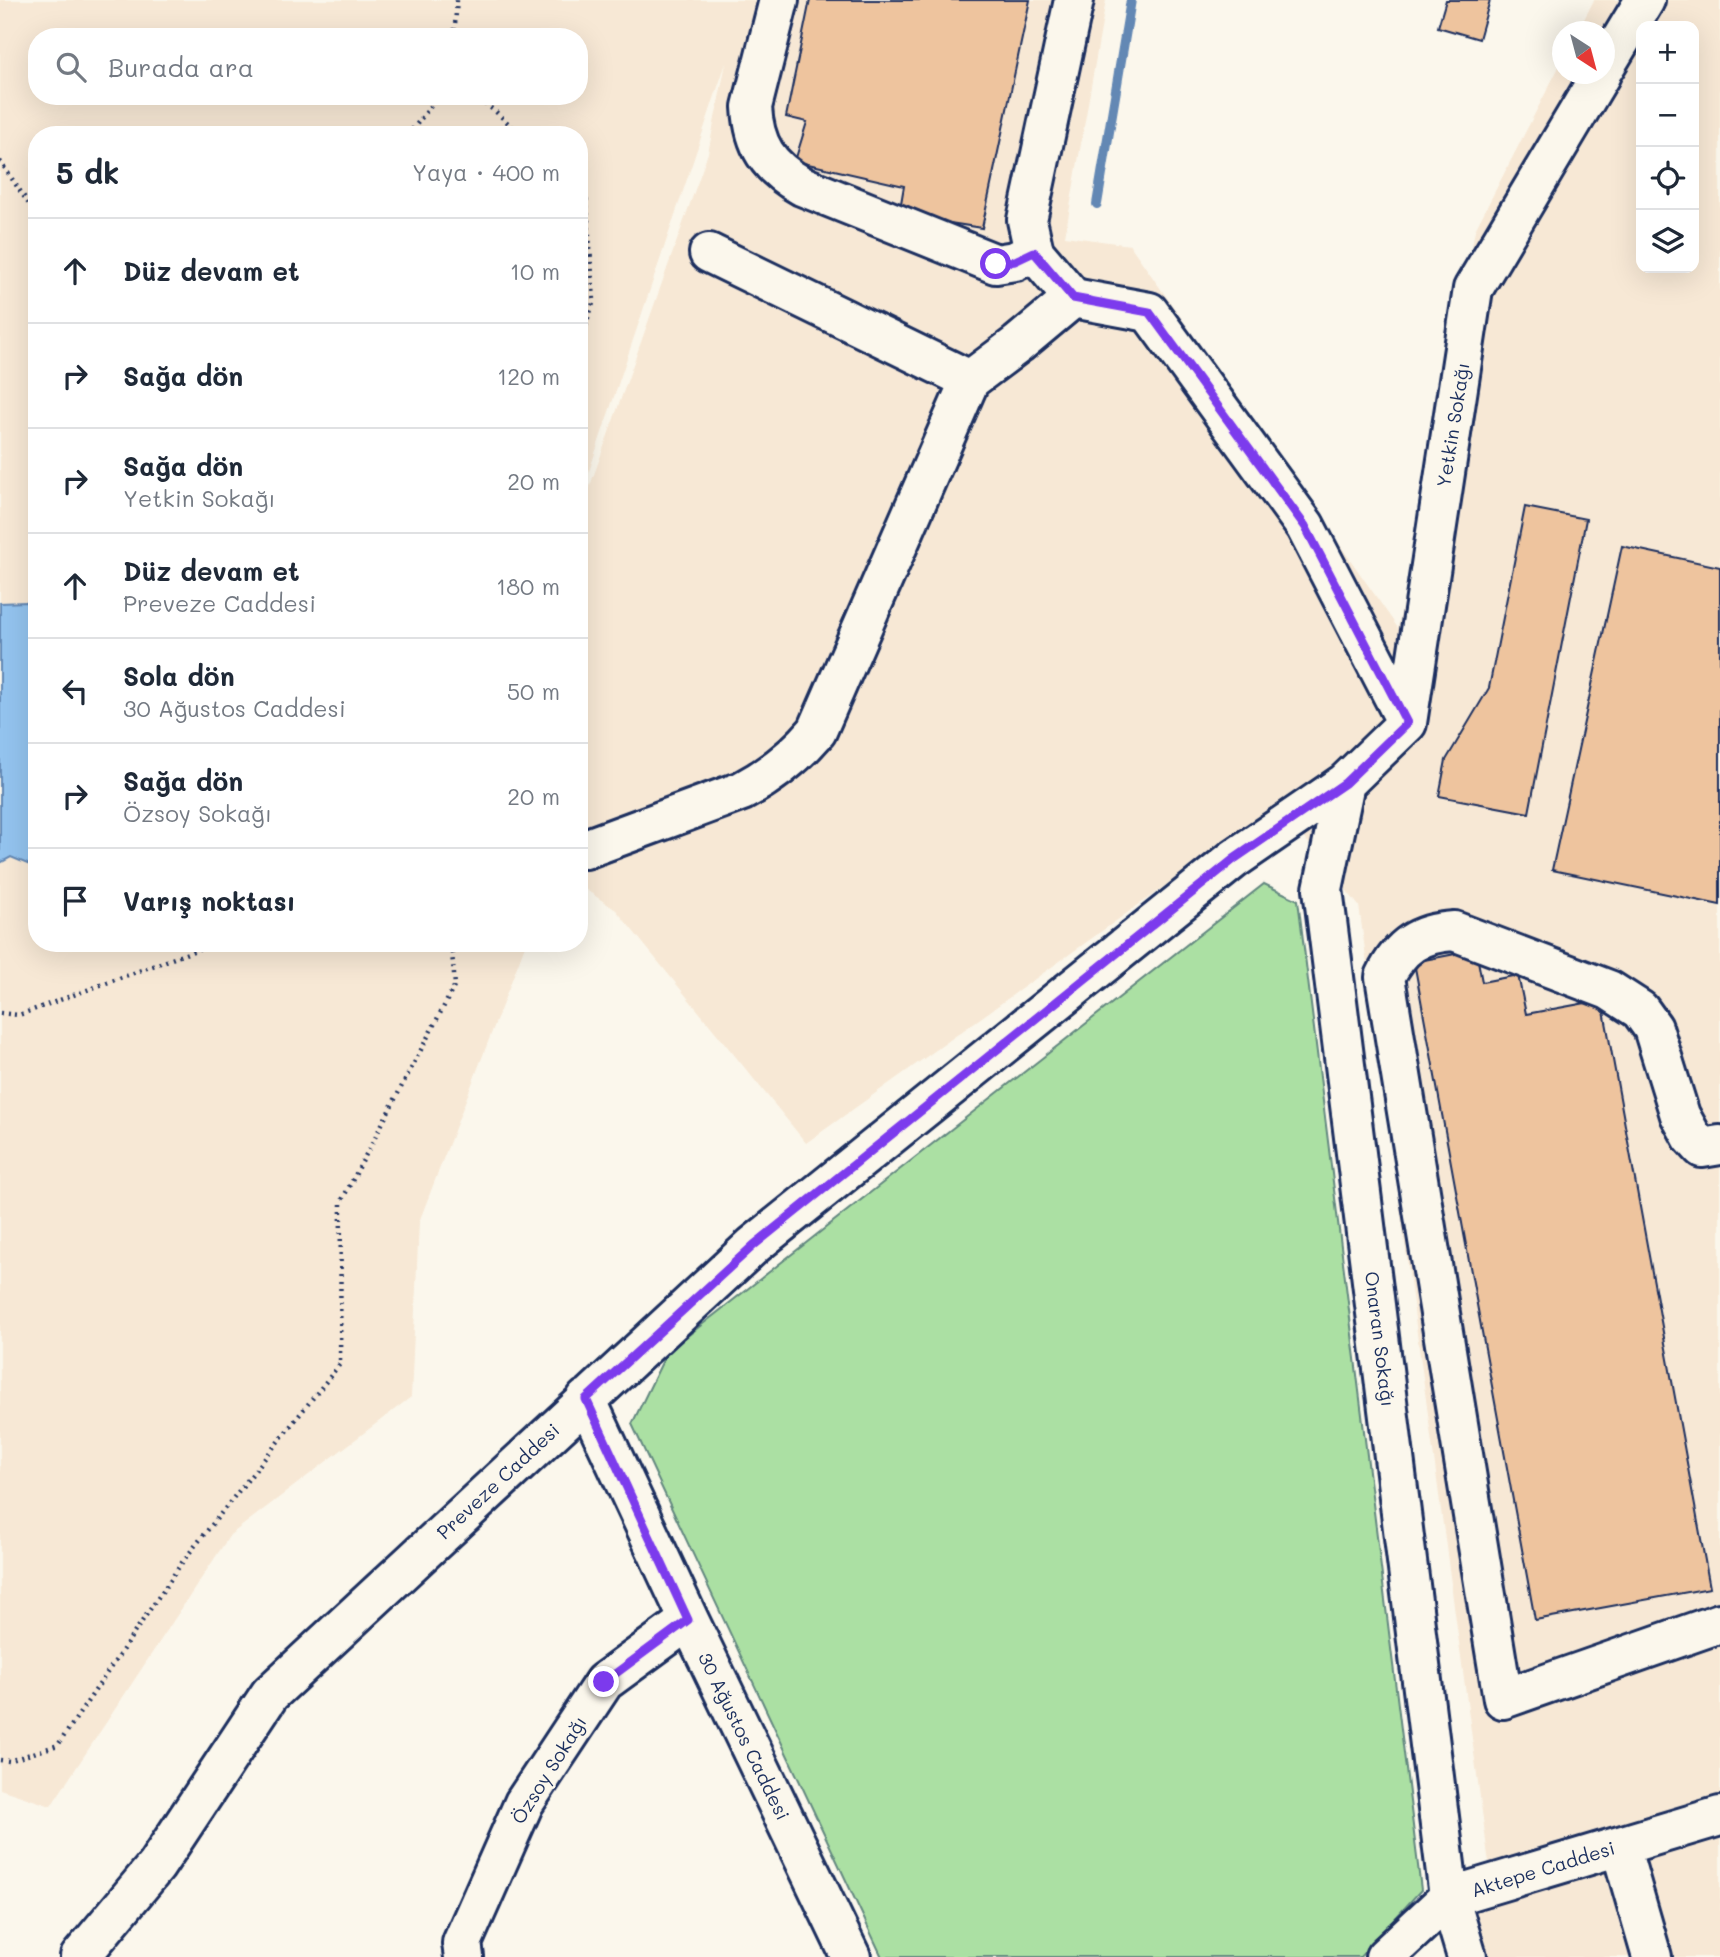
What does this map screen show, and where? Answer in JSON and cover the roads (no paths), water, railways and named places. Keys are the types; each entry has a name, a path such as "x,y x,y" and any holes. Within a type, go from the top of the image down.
{"street":[{"path":"779,0 752,107 757,139 774,167 802,186 996,264 1015,261 1034,252"},
{"path":"1074,0 1027,220 1034,252 1073,298 1149,312 1305,526 1407,723 1345,783"},
{"path":"1615,51 1645,0"},
{"name":"Yetkin Sokağı","path":"1407,723 1473,289 1595,84"},
{"path":"709,253 970,380"},
{"path":"588,848 742,791 788,762 817,732 970,380 1073,298"},
{"name":"Onaran Sokağı","path":"1345,783 1323,889 1449,1897 1467,1957"},
{"name":"Preveze Caddesi","path":"80,1957 156,1866 270,1693 586,1399 754,1245 1234,859 1345,783"},
{"path":"1720,1145 1702,1147 1685,1126 1653,1028 1640,1010 1609,990 1454,931 1438,932 1410,944 1391,964 1385,977 1503,1699 1720,1623"},
{"path":"1343,1048 1395,1041"},
{"name":"30 Ağustos Caddesi","path":"586,1399 688,1620 851,1957"},
{"name":"Özsoy Sokağı","path":"464,1957 462,1943 524,1803 582,1715 604,1682 688,1620"},
{"name":"Aktepe Caddesi","path":"1385,1957 1449,1897 1720,1816"},
{"path":"1620,1846 1652,1957"}],"water":[{"path":"0,603 28,603 28,864 11,857 0,863"}],"waterway":[{"path":"1097,204 1131,0"}]}
